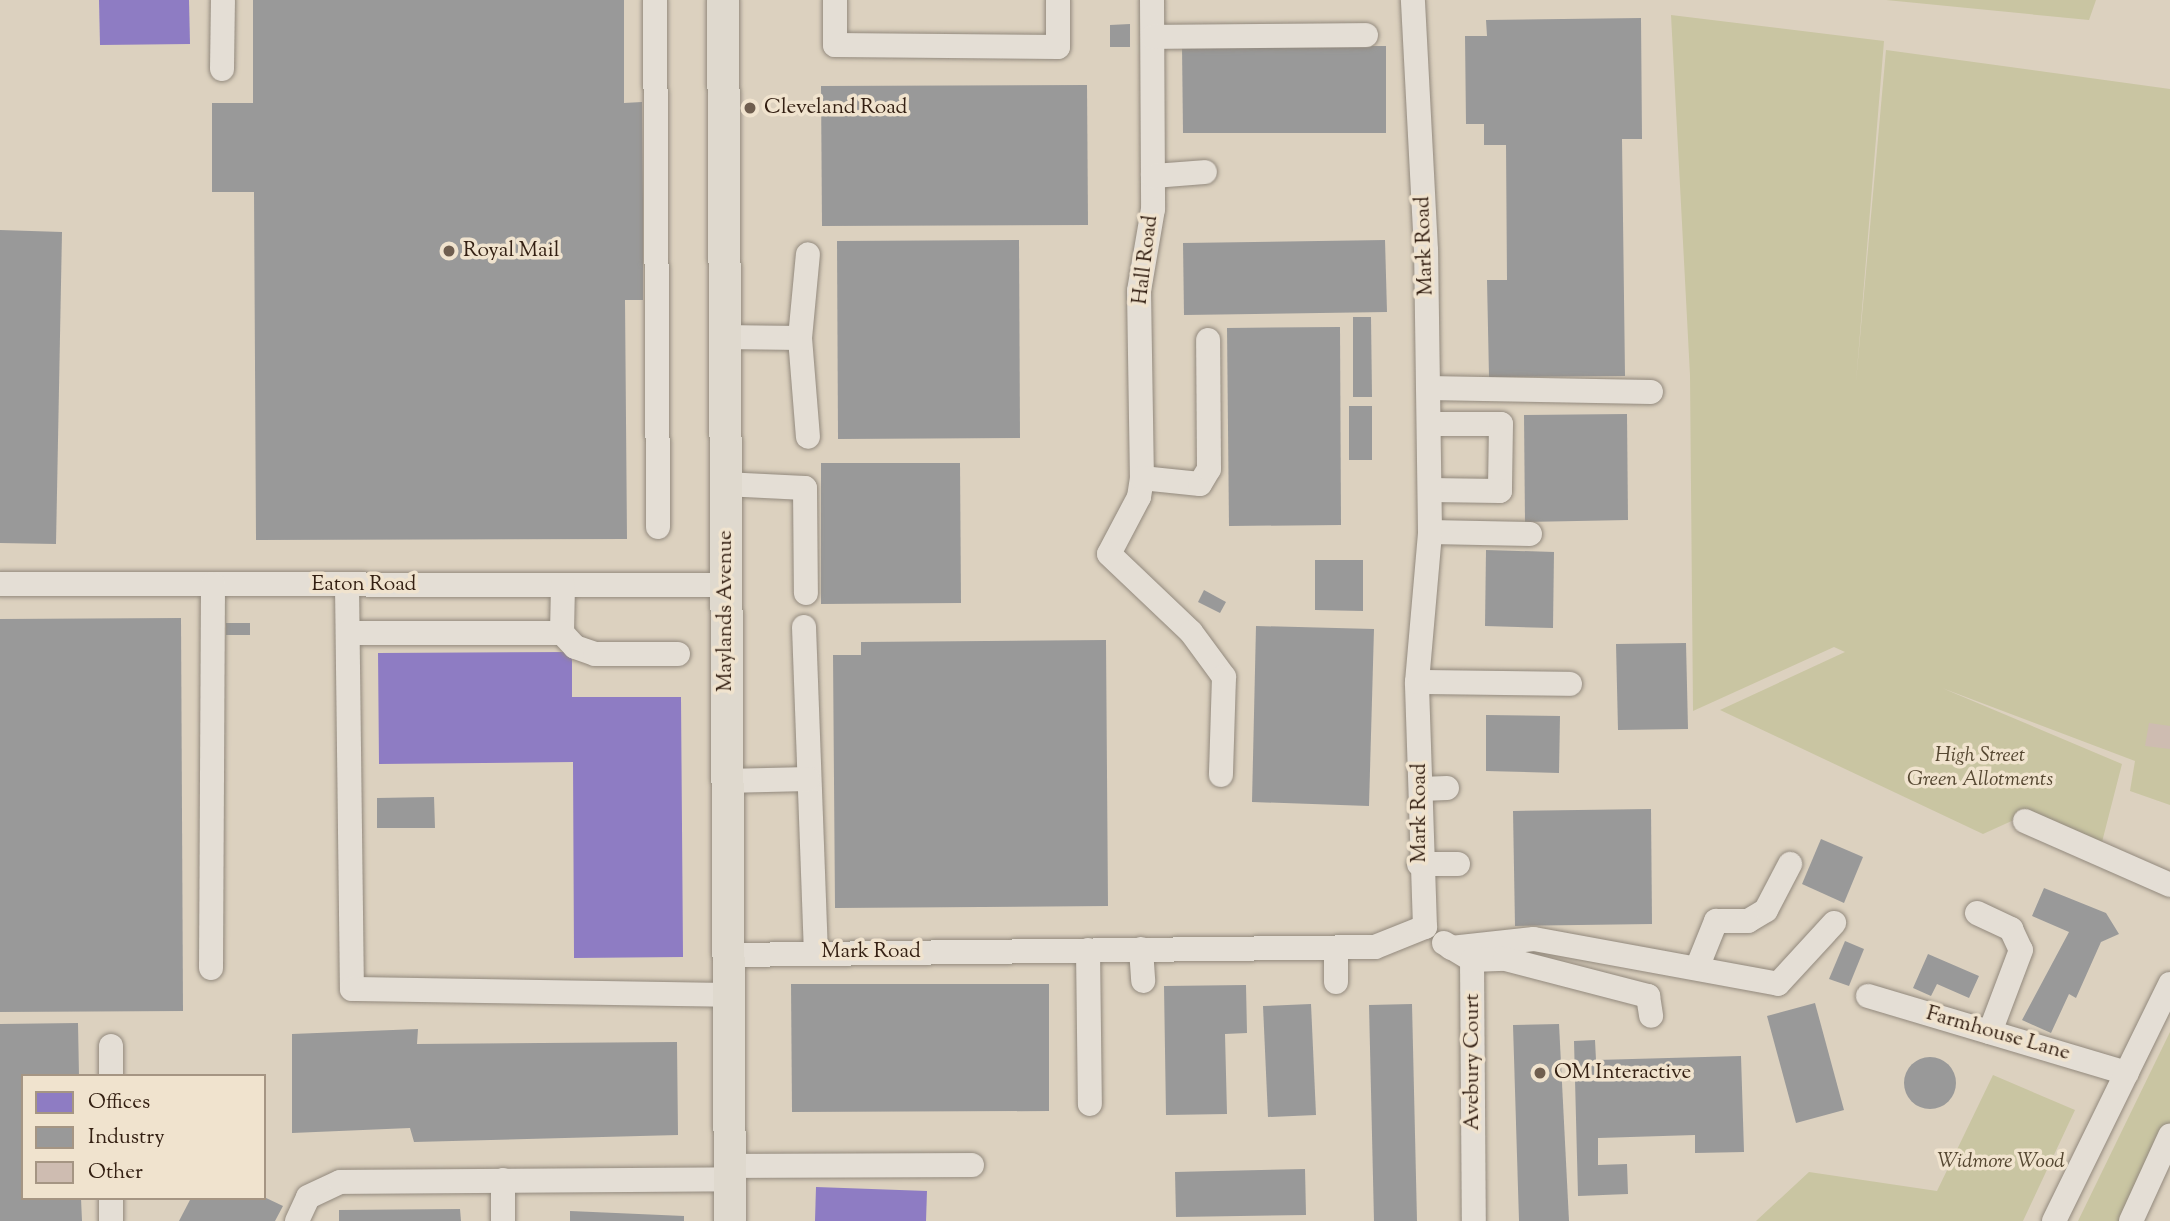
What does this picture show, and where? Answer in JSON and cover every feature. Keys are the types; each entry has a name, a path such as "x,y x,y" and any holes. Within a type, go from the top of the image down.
{"main road":[{"name":"Maylands Avenue","path":"723,0 730,1221"}],"street":[{"path":"222,69 223,0"},
{"path":"655,0 658,527"},
{"path":"835,0 835,45 1058,47 1058,0"},
{"name":"Hall Road","path":"1152,0 1153,176 1139,291 1142,478 1139,497 1109,554 1191,632 1224,677 1221,775"},
{"name":"Mark Road","path":"730,955 1375,947 1425,927 1419,864 1421,789 1417,682 1430,533 1430,490 1413,0"},
{"path":"1153,37 1366,35"},
{"path":"1153,176 1205,172"},
{"path":"808,254 800,338 808,437"},
{"path":"723,337 800,338"},
{"path":"1142,478 1200,484 1209,469 1208,340"},
{"path":"1428,388 1651,392"},
{"path":"1429,424 1501,424 1500,491 1430,490"},
{"path":"724,484 805,488 806,593"},
{"path":"1430,533 1531,534"},
{"name":"Eaton Road","path":"0,584 728,585"},
{"path":"211,968 212,584"},
{"path":"347,585 352,989 730,995"},
{"path":"563,585 562,633 575,647 596,654 678,654"},
{"path":"804,626 816,952"},
{"path":"348,633 562,633"},
{"path":"1417,682 1570,684"},
{"path":"726,781 808,779"},
{"path":"1421,789 1447,788"},
{"path":"2025,821 2170,885"},
{"path":"1419,864 1458,864"},
{"path":"1698,968 1716,921 1748,921 1766,911 1790,864"},
{"path":"1977,913 2011,929 2021,950 1990,1032"},
{"path":"1461,954 1534,939 1618,959 1698,968 1778,984 1833,923"},
{"path":"1425,927 1461,954 1505,959 1648,996 1651,1016"},
{"path":"1336,948 1336,982"},
{"path":"1088,950 1090,1104"},
{"path":"1141,950 1143,981"},
{"name":"Avebury Court","path":"1461,954 1474,1221"},
{"path":"2054,1221 2170,984"},
{"name":"Farmhouse Lane","path":"1868,996 2127,1073"},
{"path":"111,1046 111,1074"},
{"path":"2131,1221 2170,1136"},
{"path":"297,1221 308,1197 340,1182 503,1180 972,1165"},
{"path":"503,1180 503,1221"},
{"path":"111,1200 111,1221"}],"green space":[{"path":"1886,0 2096,0 2089,20"},
{"name":"High Street Green Allotments","path":"1671,15 1884,41 1856,382 1886,50 2170,89 2170,805 2130,791 2135,761 1942,688 2122,764 2102,842 2027,814 1983,834 1720,710 1845,652 1834,647 1693,711 1690,375"},
{"path":"2170,1032 2170,1152 2137,1221 2078,1221"},
{"name":"Widmore Wood","path":"1993,1075 2075,1110 2023,1221 1756,1221 1809,1172 1937,1191"}],"building: Offices":[{"path":"99,0 189,0 190,44 100,45"},
{"path":"572,652 572,697 681,697 683,957 574,958 573,762 379,764 378,653"},
{"path":"816,1187 927,1191 926,1221 815,1221"}],"building: Industry":[{"name":"Royal Mail","path":"253,0 624,0 624,103 642,102 643,202 643,300 625,300 627,539 256,540 254,192 212,192 212,103 253,103"},
{"path":"1641,18 1642,139 1622,139 1625,376 1489,377 1487,280 1507,280 1506,145 1484,145 1484,124 1466,124 1465,36 1487,36 1486,20"},
{"path":"1130,24 1130,47 1110,47 1110,25"},
{"path":"1182,46 1386,46 1386,133 1183,133"},
{"path":"1087,85 1088,225 822,226 821,86"},
{"path":"0,230 62,232 56,544 0,543"},
{"path":"1019,240 1020,438 838,439 837,241"},
{"path":"1385,240 1387,312 1184,315 1183,243"},
{"path":"1353,317 1371,317 1372,397 1353,397"},
{"path":"1340,327 1341,525 1229,526 1227,328"},
{"path":"1349,406 1372,406 1372,460 1349,460"},
{"path":"1627,414 1628,520 1525,522 1524,415"},
{"path":"821,463 960,463 961,603 821,604"},
{"path":"1486,550 1554,552 1553,628 1485,626"},
{"path":"1315,560 1363,560 1363,611 1315,610"},
{"path":"1204,590 1226,602 1220,613 1198,602"},
{"path":"181,618 183,1011 0,1012 0,619"},
{"path":"226,623 250,623 250,635 226,635"},
{"path":"1256,626 1374,629 1369,806 1252,802"},
{"path":"1106,640 1108,906 835,908 833,655 861,655 861,642"},
{"path":"1686,643 1688,729 1618,730 1616,644"},
{"path":"1486,715 1560,716 1559,773 1486,771"},
{"path":"434,797 435,828 377,828 377,798"},
{"path":"1651,809 1652,924 1515,926 1513,811"},
{"path":"1821,839 1863,857 1844,903 1802,884"},
{"path":"2044,888 2106,913 2119,934 2101,942 2076,998 2069,994 2051,1033 2022,1020 2069,932 2032,916"},
{"path":"1845,941 1864,949 1849,986 1829,979"},
{"path":"1928,954 1979,976 1969,998 1937,984 1931,996 1913,988"},
{"path":"791,984 1049,984 1049,1111 792,1112"},
{"path":"1246,985 1247,1033 1225,1034 1227,1114 1166,1115 1164,986"},
{"path":"1815,1003 1844,1110 1796,1123 1767,1016"},
{"path":"1311,1004 1316,1115 1268,1117 1263,1006"},
{"path":"1412,1004 1417,1221 1374,1221 1369,1005"},
{"path":"78,1023 79,1074 21,1074 21,1200 81,1200 82,1221 0,1221 0,1024"},
{"path":"1559,1024 1569,1221 1519,1221 1513,1025"},
{"path":"418,1029 417,1044 677,1042 678,1135 414,1142 410,1128 292,1133 292,1034"},
{"path":"1595,1040 1596,1060 1741,1056 1744,1152 1695,1153 1695,1135 1598,1138 1598,1165 1627,1164 1628,1194 1578,1196 1574,1041"},
{"path":"1930,1057 1949,1064 1956,1083 1949,1102 1930,1109 1911,1102 1904,1083 1911,1064"},
{"path":"1305,1169 1306,1215 1176,1217 1175,1172"},
{"path":"266,1198 283,1206 275,1221 179,1221 190,1200"},
{"path":"460,1209 461,1221 339,1221 339,1210"},
{"path":"570,1211 684,1216 684,1221 570,1221"}],"building: Other":[{"path":"2149,723 2170,726 2170,749 2145,746"}],"place":[{"name":"Cleveland Road","path":"750,108"},
{"name":"Royal Mail","path":"449,251"},
{"name":"OM Interactive","path":"1540,1073"}]}
